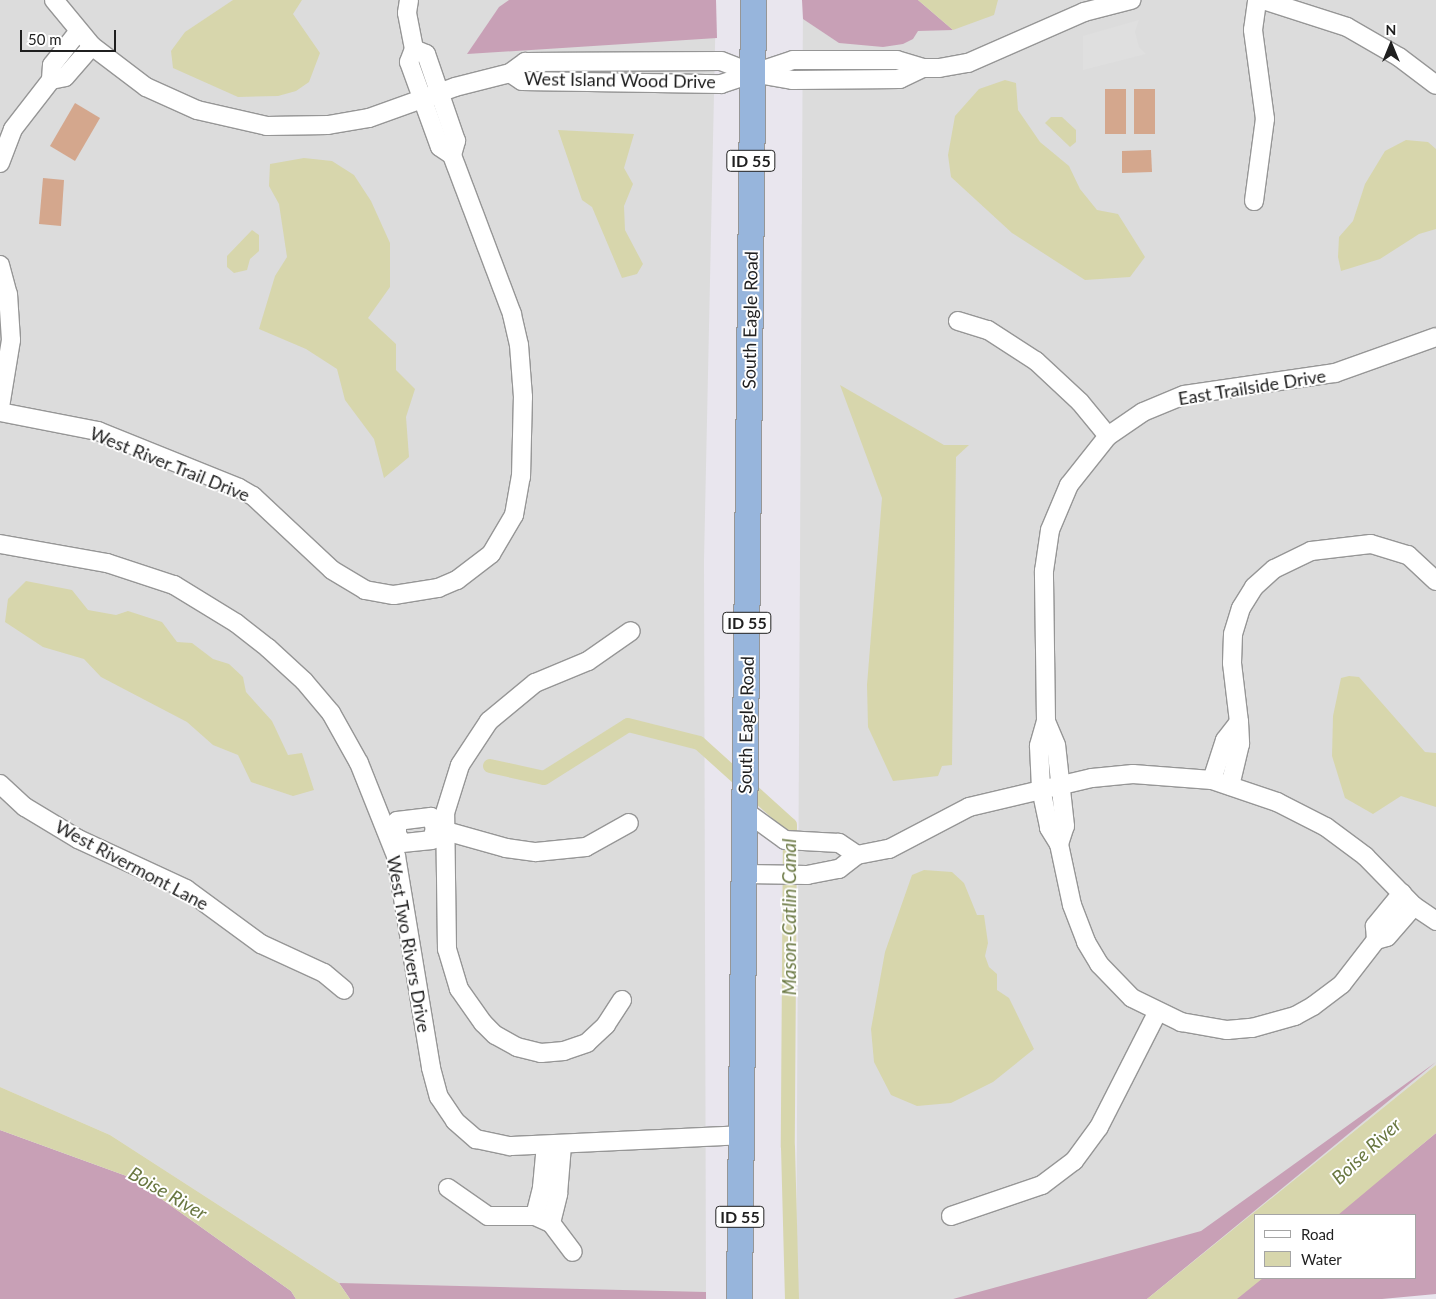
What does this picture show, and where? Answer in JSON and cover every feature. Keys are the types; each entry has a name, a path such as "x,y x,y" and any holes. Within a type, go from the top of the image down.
{"highway":[{"name":"South Eagle Road","path":"739,1299 753,0"}],"street":[{"name":"West Island Wood Drive","path":"54,0 78,32 92,46 146,87 197,110 241,122 287,127 328,125 369,118 439,92 510,73 526,62 721,61 752,73"},
{"path":"410,0 407,13 414,49 409,62 440,147 452,155 456,141 426,54 414,49"},
{"path":"752,73 793,60 897,60 923,68 968,63 1104,2 1131,0"},
{"path":"1254,201 1265,119 1254,30 1257,0"},
{"path":"1263,0 1347,27 1399,57 1436,84"},
{"path":"0,163 13,129 51,80 52,65 78,32"},
{"path":"51,80 65,76 92,46"},
{"name":"West River Trail Drive","path":"0,412 98,431 239,488 253,496 332,570 364,590 394,595 438,588 457,580 491,554 514,515 521,477 522,389 519,345 504,290 452,155"},
{"path":"0,265 8,294 11,340 0,406"},
{"path":"958,321 988,330 1036,361 1080,402 1108,436"},
{"name":"East Trailside Drive","path":"1046,721 1045,561 1050,530 1067,488 1085,460 1108,436 1143,412 1184,395 1335,373 1436,337"},
{"name":"West Two Rivers Drive","path":"0,544 44,550 141,573 174,585 236,623 304,681 331,713 359,763 392,834 431,1068 439,1097 455,1121 476,1138 510,1146 742,1135"},
{"path":"1230,786 1240,744 1232,663 1233,634 1246,601 1254,587 1274,569 1311,552 1371,544 1408,555 1436,581"},
{"path":"392,834 402,843 432,840 440,829 453,782 471,744 489,721 535,684 588,661 631,631"},
{"path":"1046,721 1056,745 1064,826 1059,844"},
{"path":"1046,721 1039,746 1041,789 1049,828 1059,844 1072,905 1086,942 1116,983 1157,1012 1203,1028 1227,1030 1273,1024 1314,1006 1332,994 1353,972 1376,940 1375,926 1408,900"},
{"path":"1212,780 1224,740 1239,722"},
{"path":"745,874 807,875 839,869 857,855 874,854 889,849 969,807 1092,778 1133,774 1212,780 1277,802 1326,827 1365,856 1408,900 1436,921"},
{"name":"West Rivermont Lane","path":"0,784 25,807 78,839 186,889 261,944 324,973 344,990"},
{"path":"745,810 785,840 839,843 857,855"},
{"path":"440,829 506,848 553,851 586,847 629,822"},
{"path":"440,829 447,949 452,972 470,1006 495,1035 517,1048 541,1053 564,1051 587,1043 606,1025 622,1000"},
{"path":"951,1216 1034,1188 1074,1161 1099,1126 1157,1012"},
{"path":"535,1216 554,1145"},
{"path":"551,1223 558,1194 554,1145"},
{"path":"448,1188 488,1216 535,1216 551,1223 573,1252"}],"shaded area":[{"path":"0,0 716,0 704,561 706,1299 436,1299 339,1283 110,1135 0,1087"},
{"path":"509,0 716,0 717,38 467,54 499,7"},
{"path":"802,0 918,0 953,30 918,31 913,39 903,44 883,47 839,43 803,19"},
{"path":"803,0 1436,0 1436,1065 1147,1299 796,1299"},
{"path":"1139,20 1135,32 1139,47 1146,54 1083,70 1083,36"},
{"path":"1105,89 1126,89 1126,134 1105,134"},
{"path":"1134,89 1155,89 1155,134 1134,134"},
{"path":"75,103 100,118 75,161 50,146"},
{"path":"1151,150 1152,172 1122,173 1122,151"},
{"path":"43,178 64,180 61,226 39,224"},
{"path":"1436,1062 1147,1299 953,1299 1201,1231"},
{"path":"0,1130 132,1178 291,1291 296,1299 0,1299"},
{"path":"1436,1133 1436,1294 1382,1299 1235,1299 1259,1279 1416,1279 1416,1214 1337,1214"},
{"path":"339,1283 706,1292 706,1299 350,1299"}],"water":[{"path":"233,0 302,0 293,14 320,53 309,82 296,91 278,96 238,97 173,68 171,51 185,32"},
{"path":"918,0 998,0 994,15 953,30"},
{"path":"1005,80 1016,83 1018,110 1040,142 1069,166 1080,189 1097,210 1118,214 1145,257 1130,277 1085,280 1012,233 951,177 948,155 955,116 979,89"},
{"path":"1051,117 1062,117 1076,130 1076,142 1070,147 1045,123"},
{"path":"558,130 634,134 624,168 633,184 624,206 625,230 643,264 637,274 622,278 592,207 582,200"},
{"path":"1406,140 1428,142 1436,149 1436,229 1419,234 1380,259 1341,271 1338,257 1339,237 1353,221 1365,184 1385,151"},
{"path":"304,158 332,161 354,175 371,201 390,243 390,287 368,318 396,344 396,370 415,389 406,417 409,457 384,478 374,439 345,400 337,369 306,349 259,329 275,276 287,257 279,204 269,186 270,164"},
{"path":"252,230 259,235 259,251 250,259 247,270 234,273 227,267 227,256"},
{"path":"840,385 944,445 969,445 956,457 952,765 942,766 938,776 893,781 868,727 867,685 882,498"},
{"path":"26,581 72,590 88,610 116,615 128,611 162,622 177,642 192,643 213,659 229,664 243,677 246,692 272,721 288,755 302,753 314,790 293,796 251,782 238,755 213,745 187,722 101,677 84,659 43,647 5,622 8,599"},
{"path":"1349,676 1359,677 1425,752 1436,753 1436,807 1401,796 1373,814 1345,798 1332,756 1333,716 1341,678"},
{"path":"924,870 952,872 964,883 977,915 984,915 988,943 985,956 989,967 997,974 997,990 1009,998 1034,1049 993,1082 951,1103 917,1106 891,1095 874,1062 871,1029 885,952 912,875"},
{"name":"Boise River","path":"1436,1065 1436,1133 1339,1214 1254,1214 1254,1279 1262,1279 1237,1299 1147,1299"},
{"name":"Boise River","path":"0,1087 110,1135 339,1283 350,1299 296,1299 291,1291 132,1178 0,1130"}],"waterway":[{"name":"Mason-Catlin Canal","path":"490,766 544,778 628,725 699,743 790,825 788,1147 792,1299"}]}
